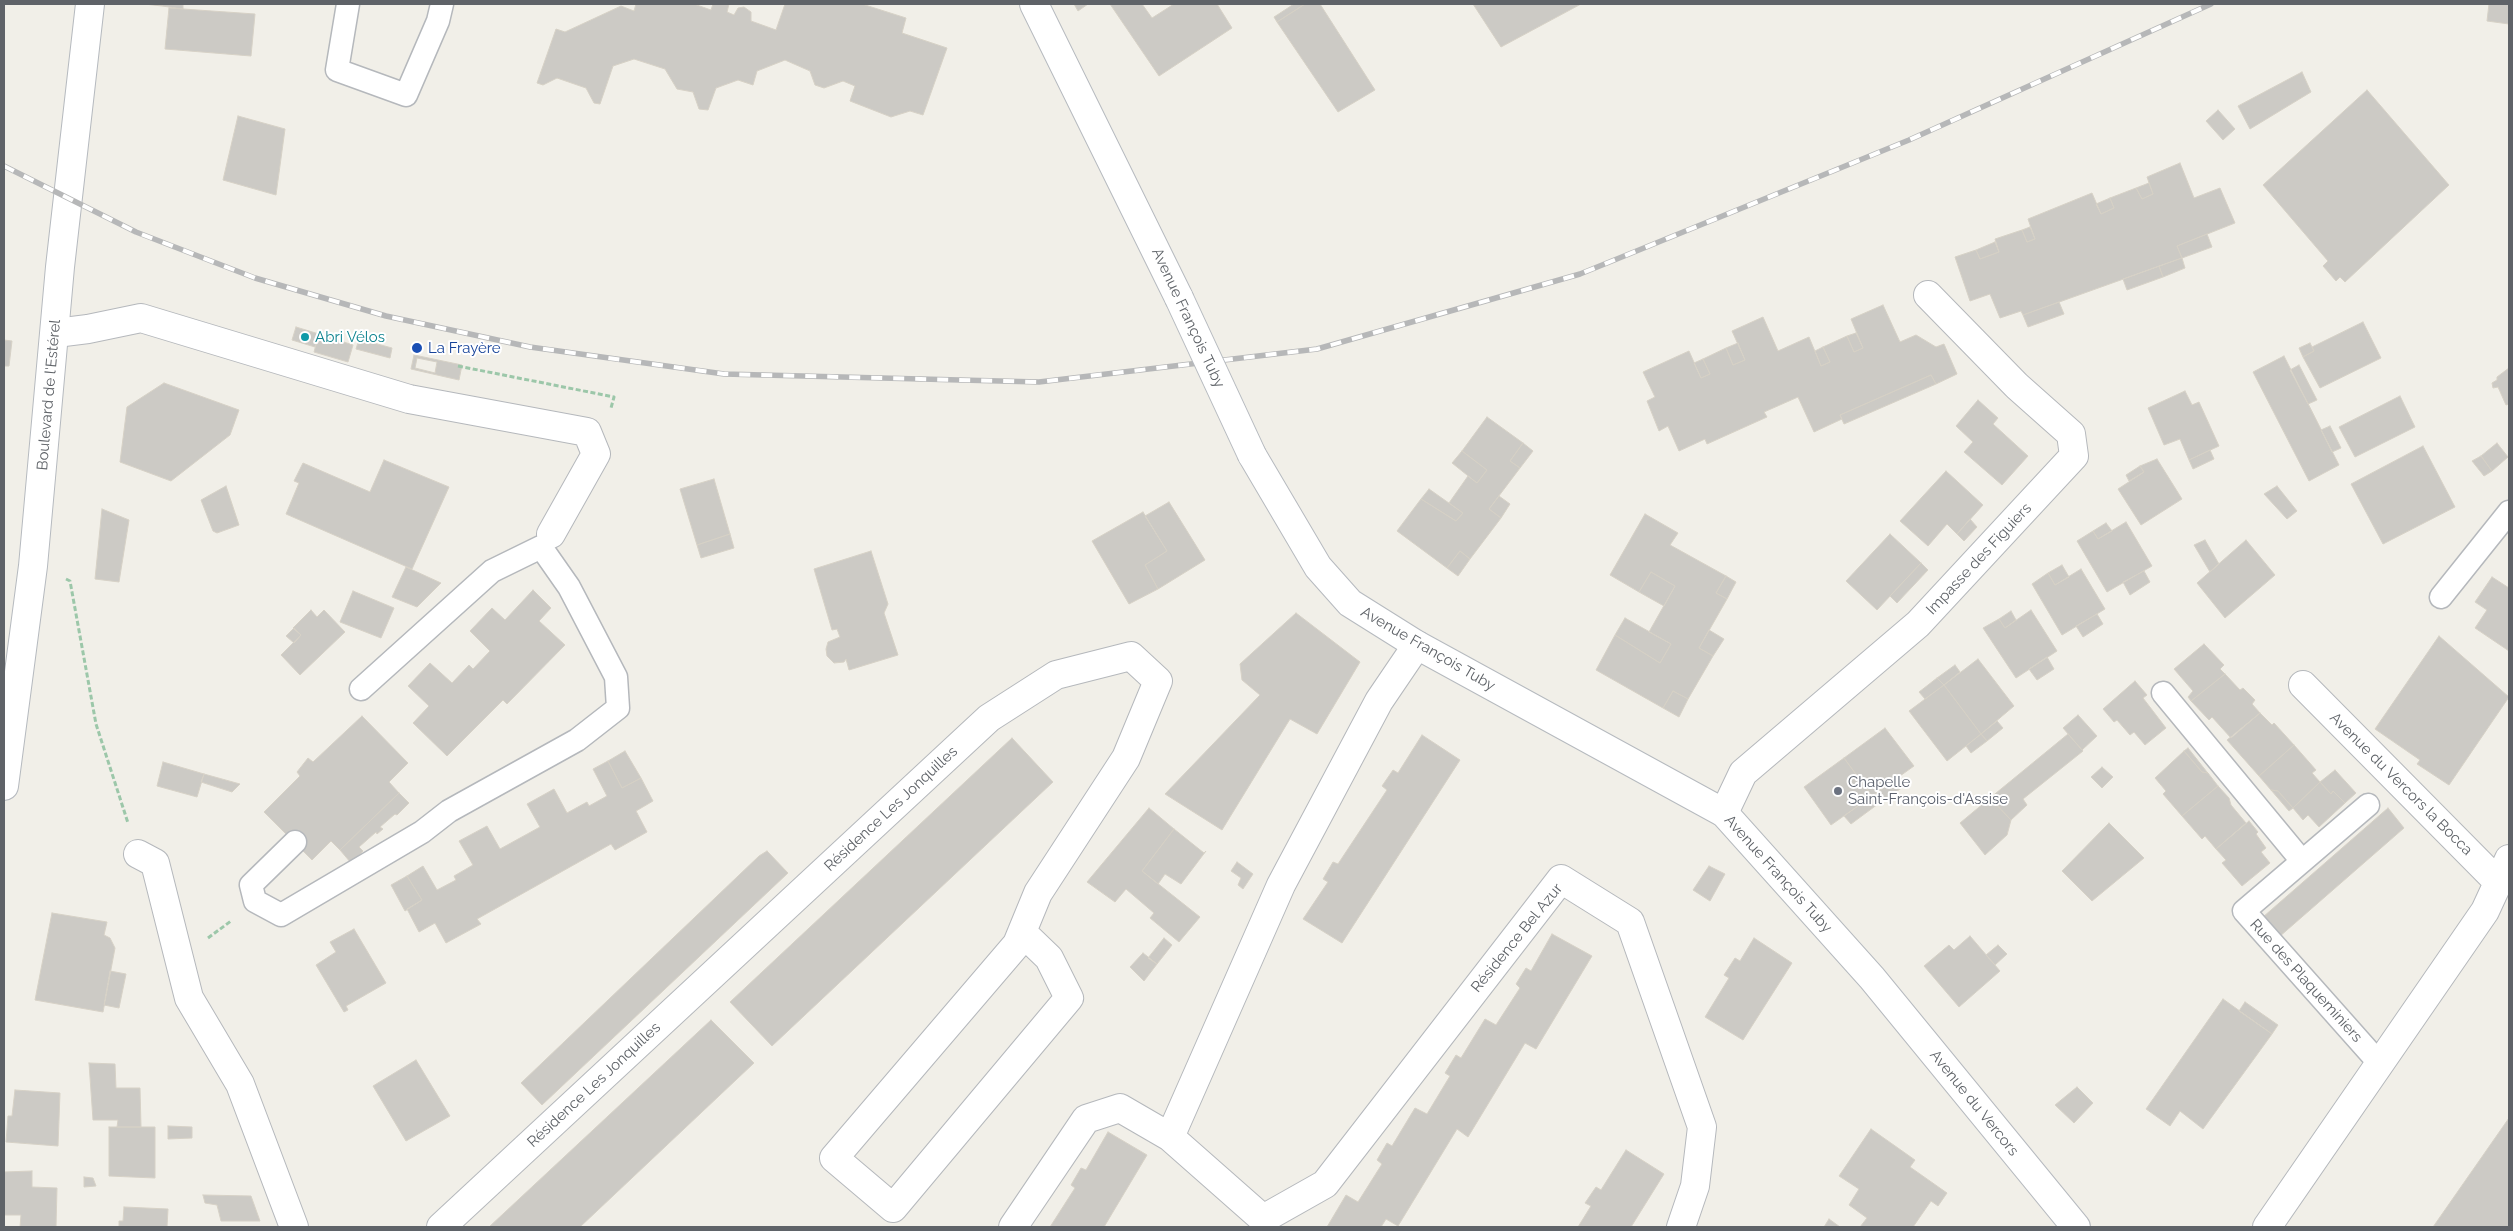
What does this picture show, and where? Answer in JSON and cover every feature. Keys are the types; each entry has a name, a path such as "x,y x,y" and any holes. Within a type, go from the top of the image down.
{"street":[{"name":"Boulevard de l'Estérel","path":"4,786 32,566 70,181 90,4"},
{"name":"Avenue François Tuby","path":"1034,4 1179,298 1252,455 1318,567 1350,603 1417,645 1724,813 1872,978"},
{"name":"Impasse des Figuiers","path":"1724,813 1743,773 1918,624 2074,456 2072,434 2017,386 1928,295"},
{"path":"56,333 141,318 409,399 587,432 596,454 546,541"},
{"path":"1170,1137 1281,886 1379,701 1417,645"},
{"name":"Résidence Les Jonquilles","path":"441,1227 989,718 1056,675 1131,656 1158,681 1126,758 1038,893 1022,932 1011,951 834,1158 893,1208 1069,998 1050,958 1022,932"},
{"name":"Avenue du Vercors la Bocca","path":"2303,685 2504,871"},
{"path":"138,854 155,863 190,998 240,1084 294,1227"},
{"path":"2267,1227 2485,910 2504,871"},
{"name":"Résidence Bel Azur","path":"1013,1227 1086,1120 1120,1108 1170,1137 1261,1223 1325,1184 1561,879 1630,922 1702,1127 1695,1186 1681,1227"},
{"name":"Avenue du Vercors","path":"1872,978 2076,1227"}],"lane":[{"path":"348,4 337,70 406,94 438,21 442,4"},
{"path":"2441,597 2509,512"},
{"path":"295,842 251,885 256,902 281,915 422,832 449,811 577,740 618,708 616,677 546,541 492,571 360,689"},
{"path":"2163,693 2302,861"},
{"name":"Rue des Plaqueminiers","path":"2368,806 2244,910 2380,1064"}],"path":[{"path":"32,566 70,581 96,724 138,854"},
{"path":"179,960 256,902"}],"building":[{"path":"144,4 163,4 162,6"},
{"path":"163,4 183,4 183,9 162,6"},
{"path":"636,4 694,4 711,10 713,4 729,4 727,12 734,15 738,8 744,7 751,12 751,21 776,30 785,4 862,4 906,18 902,33 947,48 923,115 910,111 891,117 850,101 855,86 843,81 824,88 815,85 810,71 785,60 757,71 753,85 738,80 716,88 708,110 699,109 693,92 677,89 665,69 634,59 613,66 600,104 594,103 586,88 557,78 543,85 537,83 556,29 565,32 621,6 634,11"},
{"path":"1074,4 1088,4 1078,11"},
{"path":"1110,4 1142,4 1152,18 1174,4 1217,4 1232,28 1159,76"},
{"path":"1294,4 1305,4 1277,22 1274,17"},
{"path":"1305,4 1320,4 1375,90 1338,112 1277,22"},
{"path":"1473,4 1581,4 1501,47"},
{"path":"2489,4 2509,4 2509,24 2487,21"},
{"path":"169,8 255,14 251,56 165,49"},
{"path":"2302,72 2311,92 2250,129 2238,106"},
{"path":"2367,90 2449,185 2345,282 2340,277 2336,281 2323,266 2328,261 2263,185"},
{"path":"2218,110 2235,129 2223,140 2206,121"},
{"path":"238,116 285,129 276,195 223,180"},
{"path":"2180,163 2194,198 2220,188 2235,223 2177,246 2182,258 2023,315 2021,311 2000,318 1990,294 1970,301 1955,257 1976,250 1980,259 1999,252 1995,239 2022,230 2027,242 2035,239 2028,219 2092,193 2101,214 2114,208 2110,198 2136,188 2142,199 2153,194 2147,177"},
{"path":"2149,183 2153,194 2142,199 2136,188"},
{"path":"2110,198 2114,208 2101,214 2096,204"},
{"path":"2030,227 2035,239 2027,242 2022,230"},
{"path":"2207,234 2212,247 2182,258 2177,246"},
{"path":"1995,242 1999,252 1980,259 1976,250"},
{"path":"2182,258 2185,268 2163,277 2159,266"},
{"path":"2159,266 2163,277 2127,290 2123,279"},
{"path":"2059,302 2064,314 2028,327 2023,315"},
{"path":"1883,305 1900,342 1916,335 1936,347 1944,344 1957,374 1936,384 1931,375 1840,415 1842,419 1814,432 1798,397 1764,412 1767,417 1707,444 1705,439 1679,451 1668,426 1659,431 1647,401 1655,397 1643,372 1689,351 1701,378 1710,374 1703,359 1726,348 1733,365 1745,360 1732,331 1763,317 1778,351 1809,337 1821,366 1830,362 1823,347 1847,336 1854,352 1863,348 1851,319"},
{"path":"2363,322 2381,358 2320,388 2303,357 2314,351 2312,347"},
{"name":"Abri Vélos","path":"296,327 319,334 315,347 292,340"},
{"path":"1856,333 1863,348 1854,352 1847,336"},
{"path":"319,334 353,345 348,362 314,352"},
{"path":"359,339 392,348 390,358 356,349"},
{"path":"4,340 12,341 9,366 4,366"},
{"path":"1738,343 1745,360 1733,365 1726,348"},
{"path":"2310,343 2314,351 2303,357 2299,348"},
{"path":"1823,347 1830,362 1821,366 1815,351"},
{"path":"414,355 462,365 459,380 411,369"},
{"path":"2284,356 2339,465 2309,481 2253,372"},
{"path":"417,358 437,362 435,373 415,368"},
{"path":"1703,359 1710,374 1701,378 1694,363"},
{"path":"2299,365 2317,400 2308,404 2290,370"},
{"path":"2509,368 2509,404 2506,405 2498,387 2493,388 2492,383"},
{"path":"1931,375 1936,384 1844,424 1840,415"},
{"path":"164,383 239,410 230,435 171,481 120,462 127,407"},
{"path":"2185,391 2192,405 2199,402 2219,446 2189,460 2180,439 2164,445 2148,408"},
{"path":"2400,396 2415,427 2355,457 2339,427"},
{"path":"1978,400 1998,418 1993,424 2028,456 2002,485 1964,452 1973,442 1956,426"},
{"path":"1487,417 1523,443 1510,461 1520,468 1489,509 1501,518 1470,559 1460,551 1447,568 1397,531 1421,499 1456,521 1463,513 1449,503 1468,476 1477,483 1487,470 1462,451"},
{"path":"2330,426 2341,448 2332,452 2321,430"},
{"path":"1523,443 1533,451 1520,468 1510,461"},
{"path":"2497,443 2508,457 2492,471 2481,456"},
{"path":"2423,446 2455,507 2383,544 2351,484"},
{"path":"2210,450 2214,459 2193,469 2189,460"},
{"path":"1462,451 1487,470 1477,483 1452,463"},
{"path":"2481,456 2492,471 2484,476 2472,461"},
{"path":"2157,459 2182,499 2141,525 2118,489 2144,472 2140,466"},
{"path":"384,460 449,487 412,569 286,514 299,483 294,481 303,463 370,492"},
{"path":"2140,466 2144,472 2129,481 2126,475"},
{"path":"1946,471 1983,505 1957,534 1947,524 1928,546 1900,521"},
{"path":"714,479 730,534 697,545 680,489"},
{"path":"226,486 239,525 217,533 213,531 201,500"},
{"path":"2277,486 2297,511 2287,519 2264,494"},
{"path":"1429,489 1463,513 1456,521 1421,499"},
{"path":"1499,496 1510,504 1501,518 1489,509"},
{"path":"1169,502 1205,560 1158,589 1145,565 1167,551 1145,516"},
{"path":"102,509 129,520 119,582 95,579"},
{"path":"1143,512 1167,551 1145,565 1158,589 1129,604 1092,541"},
{"path":"1645,514 1678,533 1670,545 1726,576 1716,593 1727,599 1699,648 1713,656 1688,699 1673,691 1663,708 1596,670 1615,635 1660,663 1671,644 1649,632 1675,586 1651,572 1639,592 1610,575"},
{"path":"1970,519 1977,527 1964,541 1957,534"},
{"path":"2126,522 2152,566 2107,592 2077,541 2093,531 2098,539"},
{"path":"2106,523 2112,531 2098,539 2093,531"},
{"path":"730,534 734,548 701,558 697,545"},
{"path":"1890,534 1921,563 1877,610 1846,581"},
{"path":"2205,540 2219,564 2210,572 2194,545"},
{"path":"2246,540 2275,575 2225,618 2197,583"},
{"path":"871,551 888,604 884,613 898,655 849,670 846,659 844,662 834,663 827,656 828,642 840,637 837,629 832,630 814,569"},
{"path":"1460,551 1470,559 1458,576 1447,568"},
{"path":"1921,563 1928,570 1897,603 1890,596"},
{"path":"2062,565 2069,577 2055,585 2048,573"},
{"path":"406,567 441,583 417,607 392,597"},
{"path":"2081,569 2105,609 2062,635 2032,584 2048,573 2055,585"},
{"path":"2144,571 2150,582 2130,595 2123,582"},
{"path":"1651,572 1675,586 1664,606 1639,592"},
{"path":"1726,576 1736,582 1727,599 1716,593"},
{"path":"2492,577 2509,588 2509,651 2475,628 2487,610 2475,602"},
{"path":"533,590 551,608 539,621 565,645 507,704 503,700 447,756 413,723 429,706 408,686 430,663 452,683 469,665 473,669 490,651 470,631 492,608 505,620"},
{"path":"353,591 394,608 381,638 340,622"},
{"path":"311,610 317,617 324,610 345,632 300,675 281,655 301,635 293,628"},
{"path":"2031,610 2057,651 2016,678 1983,628 1999,619 2005,628"},
{"path":"2011,611 2016,620 2005,628 1999,619"},
{"path":"1296,613 1360,662 1317,734 1290,719 1222,830 1165,794 1260,695 1242,680 1240,664"},
{"path":"2097,614 2103,624 2083,637 2076,626"},
{"path":"1625,618 1671,644 1660,663 1615,635"},
{"path":"294,628 301,635 294,643 286,636"},
{"path":"1709,630 1724,639 1713,656 1699,648"},
{"path":"2439,636 2509,697 2449,785 2417,764 2420,760 2375,729"},
{"path":"2204,644 2224,665 2220,669 2225,674 2191,701 2188,697 2193,691 2174,669"},
{"path":"2047,657 2054,669 2037,680 2029,669"},
{"path":"1978,659 2014,706 1981,734 1944,685"},
{"path":"1955,665 1960,672 1944,685 1937,678"},
{"path":"2225,674 2240,690 2243,688 2255,700 2252,704 2260,713 2231,738 2212,717 2209,720 2191,701"},
{"path":"1937,678 1944,685 1925,699 1919,692"},
{"path":"2135,681 2147,695 2143,698 2166,728 2145,745 2134,732 2130,735 2117,720 2114,722 2103,709"},
{"path":"1944,685 1981,734 1947,761 1909,711"},
{"path":"1673,691 1688,699 1679,717 1663,708"},
{"path":"2260,713 2272,725 2274,723 2294,745 2259,776 2227,740"},
{"path":"2078,715 2097,736 2082,750 2063,728"},
{"path":"362,716 408,763 389,782 399,793 340,850 331,841 312,860 264,812 300,776 297,772 308,758 313,762"},
{"path":"1997,721 2003,728 1987,741 1981,734"},
{"path":"1885,728 1914,766 1872,796 1844,758"},
{"path":"1981,734 1987,741 1971,753 1966,746"},
{"path":"2068,734 2083,751 2023,799 2027,805 2011,820 1990,798"},
{"path":"1422,735 1460,760 1342,943 1303,919 1328,882 1323,879 1333,862 1338,864 1387,790 1382,786 1393,770 1398,773"},
{"path":"1012,738 1053,782 772,1046 730,1002"},
{"path":"2294,745 2316,770 2312,773 2320,782 2293,808 2278,791 2271,790 2259,776"},
{"path":"2188,748 2208,773 2202,772 2184,751"},
{"path":"625,751 641,778 622,788 608,761"},
{"path":"2184,751 2202,772 2208,773 2218,786 2182,816 2163,794 2166,791 2155,778"},
{"name":"Chapelle Saint-François-d'Assise","path":"1844,758 1872,796 1831,825 1804,787"},
{"path":"608,761 622,788 641,778 653,801 636,811 647,832 615,850 611,844 477,919 481,924 446,943 435,923 419,932 407,909 422,900 407,876 423,866 437,890 456,880 454,876 473,865 459,841 487,826 500,849 540,827 527,804 554,789 567,813 587,802 589,806 607,796 593,769"},
{"path":"163,762 204,774 197,797 157,786"},
{"path":"2102,767 2113,777 2102,788 2091,777"},
{"path":"2335,770 2356,793 2345,803 2333,791 2331,794 2320,782"},
{"path":"204,774 240,784 232,792 201,782"},
{"path":"1899,776 1906,785 1878,804 1872,796"},
{"path":"2320,782 2331,794 2333,791 2345,803 2319,827 2308,815 2303,820 2293,808"},
{"path":"2218,786 2229,798 2231,805 2246,823 2216,849 2205,836 2202,839 2182,816"},
{"path":"2271,790 2278,791 2293,808 2289,811"},
{"path":"399,793 409,803 397,815 395,814 380,827 383,829 377,834 376,832 359,847 363,851 351,863 340,850"},
{"path":"1872,796 1878,804 1851,824 1844,816"},
{"path":"1990,798 2011,820 2007,835 1985,855 1960,823"},
{"path":"1149,808 1174,829 1142,871 1200,917 1179,942 1150,918 1154,913 1126,889 1115,902 1087,882"},
{"path":"2388,808 2404,828 2279,937 2263,917"},
{"path":"2249,821 2258,832 2256,834 2266,848 2261,852 2270,863 2242,886 2222,863 2226,860 2216,849"},
{"path":"2109,823 2144,858 2092,901 2062,871"},
{"path":"1174,829 1204,853 1206,851 1181,884 1165,874 1158,884 1142,871"},
{"path":"767,851 788,873 542,1105 521,1083 759,856"},
{"path":"1237,862 1253,874 1243,889 1238,885 1241,878 1231,871"},
{"path":"1709,866 1725,874 1710,901 1693,890"},
{"path":"407,876 422,900 405,911 391,885"},
{"path":"52,913 107,922 104,935 110,938 115,948 103,1012 35,1000"},
{"path":"354,929 386,983 346,1006 348,1010 344,1012 316,965 336,952 330,942"},
{"path":"1552,934 1592,956 1536,1049 1525,1043 1468,1137 1457,1129 1398,1226 1386,1219 1381,1227 1327,1227 1346,1195 1358,1202 1382,1164 1377,1160 1387,1143 1392,1146 1415,1108 1427,1114 1450,1076 1445,1073 1456,1055 1461,1058 1485,1019 1496,1025 1520,988 1516,984 1526,968 1531,971"},
{"path":"1970,936 2000,971 1959,1007 1924,966 1949,945 1954,950"},
{"path":"1164,938 1172,945 1157,964 1148,958"},
{"path":"1754,938 1792,963 1743,1040 1705,1017 1729,978 1724,975 1735,958 1740,961"},
{"path":"1998,945 2007,954 1995,965 1986,955"},
{"path":"1143,953 1157,964 1144,981 1130,967"},
{"path":"110,971 126,974 119,1008 104,1005"},
{"path":"2223,999 2272,1034 2203,1129 2180,1111 2170,1126 2146,1109"},
{"path":"2245,1002 2278,1025 2272,1034 2239,1011"},
{"path":"711,1020 754,1063 580,1227 489,1227"},
{"path":"416,1060 450,1116 406,1141 373,1086"},
{"path":"89,1063 115,1064 116,1088 140,1088 141,1127 117,1127 118,1120 93,1120"},
{"path":"2077,1087 2093,1103 2074,1123 2055,1105"},
{"path":"15,1090 60,1093 58,1146 6,1142 8,1116 12,1116"},
{"path":"2509,1118 2509,1227 2433,1227"},
{"path":"168,1126 192,1127 192,1138 168,1139"},
{"path":"109,1127 155,1127 155,1178 109,1176"},
{"path":"1871,1129 1915,1160 1910,1167 1947,1193 1938,1206 1931,1201 1913,1227 1860,1227 1867,1218 1849,1205 1859,1189 1839,1176"},
{"path":"1108,1132 1147,1155 1104,1227 1050,1227 1075,1188 1071,1185 1081,1168 1086,1170"},
{"path":"1626,1150 1664,1174 1631,1227 1578,1227 1591,1206 1585,1203 1596,1187 1601,1190"},
{"path":"32,1171 32,1187 57,1188 56,1227 20,1227 21,1215 4,1215 4,1172"},
{"path":"84,1177 93,1178 96,1186 84,1187"},
{"path":"203,1195 251,1196 260,1221 221,1221 217,1205 205,1203"},
{"path":"124,1207 168,1209 167,1227 119,1227 119,1221 123,1221"},
{"path":"1829,1219 1840,1227 1824,1227"}],"railway":[{"path":"4,166 136,232 255,278 386,316 530,347 724,374 1039,382 1317,349 1580,274 1909,140 2211,4"}],"place":[{"name":"Abri Vélos","path":"305,337"},
{"name":"La Frayère","path":"417,348"},
{"name":"Chapelle Saint-François-d'Assise","path":"1838,791"}]}
